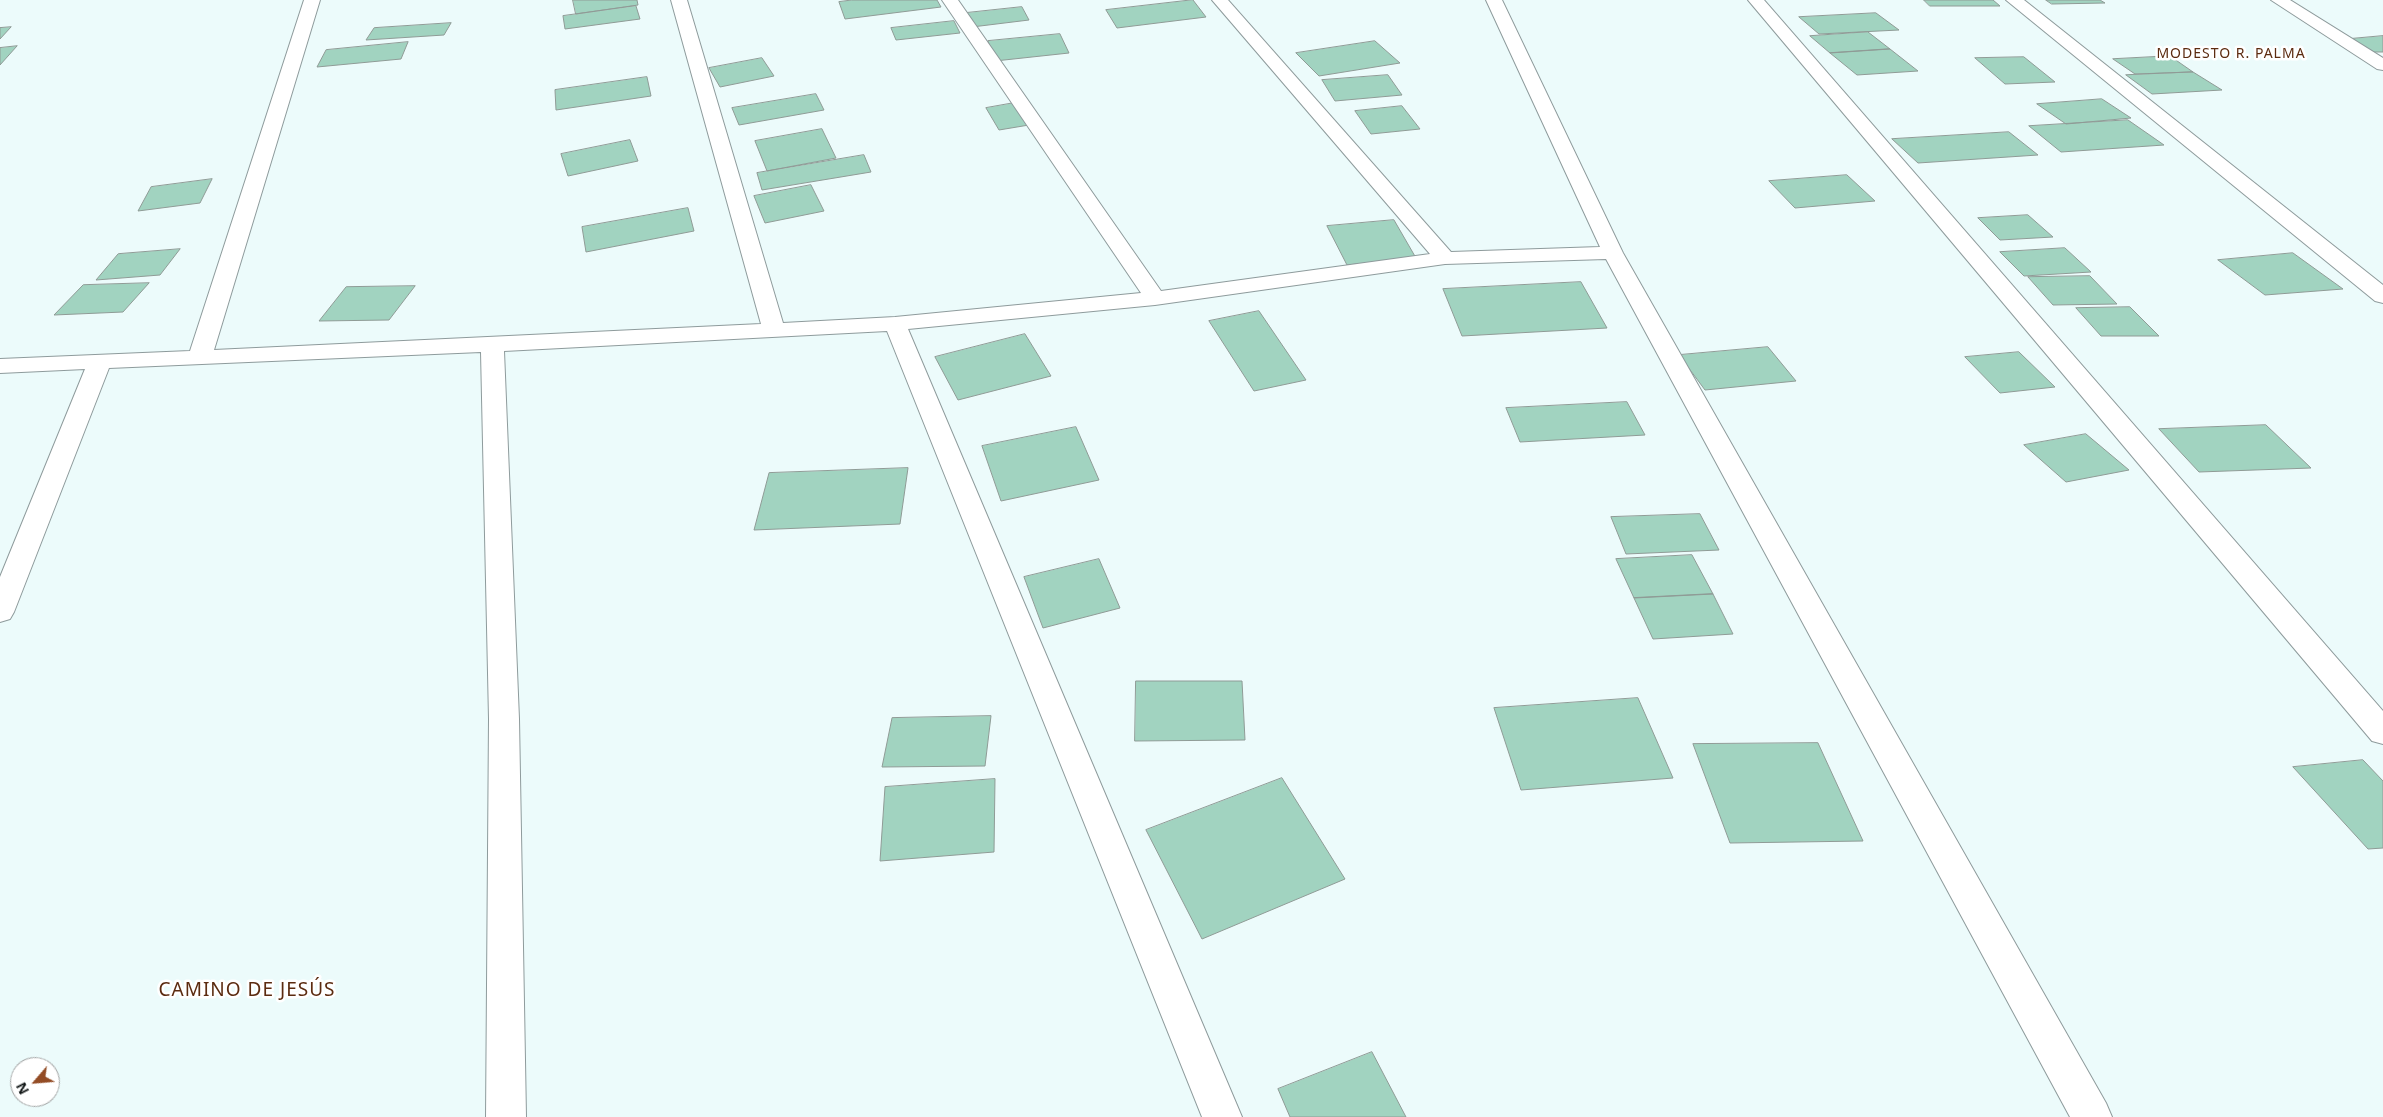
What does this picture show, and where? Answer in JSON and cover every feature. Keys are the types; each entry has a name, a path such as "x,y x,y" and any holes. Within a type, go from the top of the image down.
{"street":[{"path":"200,357 312,0"},
{"path":"679,0 774,330"},
{"path":"950,0 1155,298"},
{"path":"1220,0 1445,258"},
{"path":"1494,0 1614,253 2092,1117"},
{"path":"1756,0 2383,732"},
{"path":"2014,0 2383,296"},
{"path":"2278,0 2383,65"},
{"path":"0,366 492,345 895,324 1155,298 1445,258 1614,253"},
{"path":"895,324 1222,1117"},
{"path":"492,345 504,719 506,1117"},
{"path":"0,612 100,361"}],"building":[{"path":"573,0 637,0 638,5 576,14"},
{"path":"852,0 937,0 941,7 845,19 839,2"},
{"path":"1193,0 1206,17 1117,28 1106,10"},
{"path":"1924,0 1993,0 2000,6 1930,6"},
{"path":"2046,0 2100,0 2105,3 2052,4"},
{"path":"636,6 640,19 565,29 563,16"},
{"path":"1022,7 1029,20 972,27 966,13"},
{"path":"1876,13 1899,30 1819,34 1799,17"},
{"path":"954,21 960,33 896,40 891,28"},
{"path":"451,23 444,35 366,40 374,28"},
{"path":"11,27 0,39 0,28"},
{"path":"1868,32 1890,49 1830,53 1810,36"},
{"path":"1060,34 1069,53 995,61 988,41"},
{"path":"2383,36 2383,52 2374,52 2348,39"},
{"path":"1375,41 1400,63 1319,76 1296,53"},
{"path":"408,42 401,59 317,67 326,50"},
{"path":"17,46 0,65 0,48"},
{"path":"1890,49 1918,71 1857,75 1830,53"},
{"path":"2170,56 2193,72 2135,74 2113,59"},
{"path":"2024,57 2055,82 2005,84 1975,58"},
{"path":"762,58 774,76 720,87 709,68"},
{"path":"2193,72 2222,90 2152,94 2126,75"},
{"path":"1388,75 1402,95 1335,101 1322,80"},
{"path":"647,77 651,96 556,110 555,90"},
{"path":"816,94 824,110 739,125 732,108"},
{"path":"2102,99 2131,118 2066,124 2037,104"},
{"path":"1014,103 1029,125 999,130 986,108"},
{"path":"1402,106 1420,129 1371,134 1355,111"},
{"path":"2128,120 2164,145 2061,152 2029,126"},
{"path":"822,129 836,158 767,171 755,141"},
{"path":"2009,132 2038,155 1918,163 1892,139"},
{"path":"630,140 638,161 568,176 561,154"},
{"path":"864,155 871,172 762,190 757,173"},
{"path":"1847,175 1875,201 1795,208 1769,181"},
{"path":"212,179 200,203 138,211 151,187"},
{"path":"811,185 824,211 765,223 754,196"},
{"path":"688,208 694,231 586,252 582,227"},
{"path":"2028,215 2053,237 2000,240 1978,218"},
{"path":"1394,220 1416,258 1347,265 1327,226"},
{"path":"2065,248 2091,272 2024,276 2000,252"},
{"path":"180,249 160,275 96,280 118,254"},
{"path":"2293,253 2343,289 2265,295 2218,260"},
{"path":"2090,276 2117,304 2053,305 2028,277"},
{"path":"1581,282 1607,328 1462,336 1443,289"},
{"path":"149,283 123,312 54,315 83,285"},
{"path":"415,286 389,320 319,321 346,287"},
{"path":"2130,307 2159,336 2101,336 2076,308"},
{"path":"1259,311 1306,380 1254,391 1209,321"},
{"path":"1025,334 1051,376 958,400 935,357"},
{"path":"1768,347 1796,381 1705,390 1679,355"},
{"path":"2019,352 2055,387 2000,393 1965,357"},
{"path":"1627,402 1645,435 1520,442 1506,408"},
{"path":"2266,425 2311,468 2199,472 2159,429"},
{"path":"1076,427 1099,480 1001,501 982,446"},
{"path":"2086,434 2129,470 2066,482 2024,445"},
{"path":"908,468 900,524 754,530 769,473"},
{"path":"1700,514 1719,550 1626,554 1611,517"},
{"path":"1692,555 1713,594 1634,598 1616,559"},
{"path":"1099,559 1120,608 1043,628 1024,577"},
{"path":"1713,594 1733,634 1653,639 1634,598"},
{"path":"1136,681 1242,681 1245,740 1135,741"},
{"path":"1638,698 1673,778 1521,790 1494,708"},
{"path":"991,716 985,766 882,767 892,718"},
{"path":"1818,743 1863,841 1730,843 1693,744"},
{"path":"2363,760 2383,781 2383,848 2368,849 2293,767"},
{"path":"1282,778 1345,879 1202,939 1146,830"},
{"path":"995,779 994,852 880,861 885,787"},
{"path":"1372,1052 1406,1117 1290,1117 1278,1089"}],"district":[{"name":"MODESTO R. PALMA","path":"2231,54"},
{"name":"CAMINO DE JESÚS","path":"247,991"}]}
